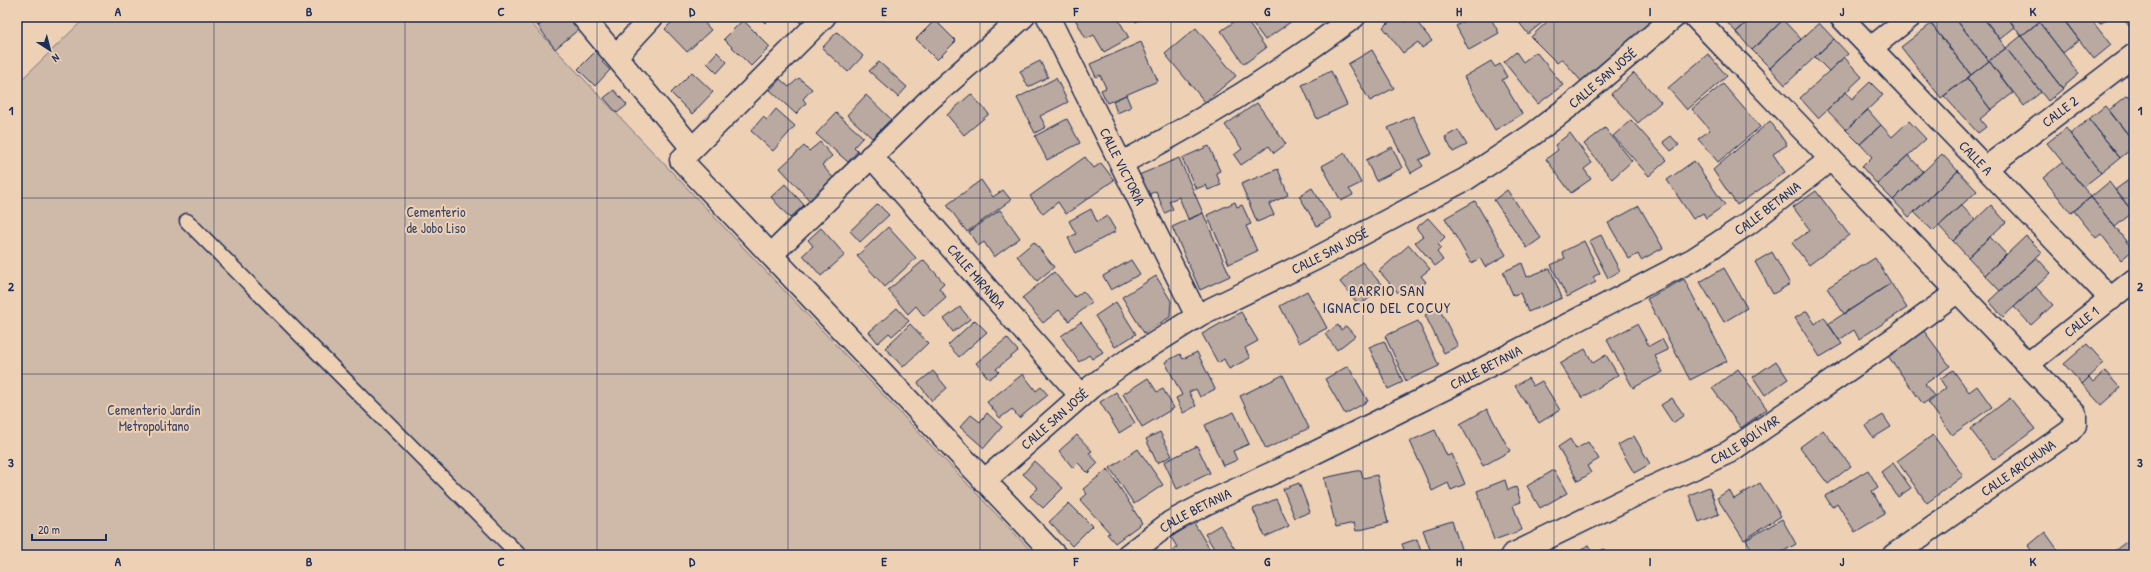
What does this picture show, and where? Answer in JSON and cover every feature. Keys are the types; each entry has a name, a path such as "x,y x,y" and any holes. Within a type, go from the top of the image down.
{"street":[{"path":"584,17 616,56 687,154 770,255 1055,555"},
{"path":"616,56 652,17"},
{"path":"687,154 824,17"},
{"path":"770,255 930,99 1022,17"},
{"name":"CALLE VICTORIA","path":"1048,17 1197,316"},
{"path":"1122,163 1174,136 1235,99 1311,49 1354,17"},
{"name":"CALLE SAN JOSÉ","path":"984,481 1081,396 1128,360 1197,316 1322,256 1466,179 1543,127 1674,17"},
{"path":"1695,17 2028,364"},
{"name":"CALLE A","path":"1842,17 2111,299"},
{"path":"1871,48 1910,17"},
{"name":"CALLE 2","path":"1986,168 2134,55"},
{"name":"CALLE MIRANDA","path":"871,156 1081,396"},
{"name":"CALLE BETANIA","path":"1128,555 1170,522 1439,392 1694,259 1749,223 1831,159"},
{"name":"CALLE 1","path":"2028,364 2134,280"},
{"name":"CALLE BOLÍVAR","path":"1512,555 1637,494 1729,452 1896,337 1958,291"},
{"name":"CALLE ARICHUNA","path":"1894,555 2044,450 2069,432 2075,425 2076,419 2073,410 2028,364"}],"lane":[{"path":"186,221 519,555"}],"green space":[{"name":"Cementerio de Jobo Liso","path":"86,17 525,17 1035,555 17,555 17,84"}],"building":[{"path":"530,17 550,17 538,26"},
{"path":"550,17 569,17 579,29 555,49 538,26"},
{"path":"677,17 683,22 689,17 699,17 711,30 687,52 665,29"},
{"path":"760,17 771,17 765,23"},
{"path":"794,17 809,17 802,24"},
{"path":"1074,17 1117,17 1129,38 1104,52 1094,35 1086,39"},
{"path":"1132,17 1143,17 1136,22"},
{"path":"1241,17 1244,17 1266,48 1244,64 1221,31"},
{"path":"1248,17 1289,17 1292,21 1265,40"},
{"path":"1396,17 1401,17 1404,22 1413,17 1432,41 1422,48 1418,42 1403,53 1383,27"},
{"path":"1472,17 1490,17 1499,33 1469,50 1456,26"},
{"path":"1515,17 1549,17 1528,34"},
{"path":"1552,17 1656,17 1582,82 1562,59 1557,63 1531,37"},
{"path":"1722,17 1753,17 1736,32"},
{"path":"1753,17 1786,17 1752,50 1736,32"},
{"path":"1941,17 1954,17 1989,61 1971,75 1931,24"},
{"path":"1954,17 1983,17 2006,48 1989,61"},
{"path":"1983,17 2007,17 2015,27 2000,39"},
{"path":"2007,17 2035,17 2039,22 2021,36"},
{"path":"2035,17 2045,17 2039,22"},
{"path":"2045,17 2062,17 2079,40 2063,53 2039,22"},
{"path":"2089,17 2111,45 2094,59 2062,18"},
{"path":"2095,17 2110,17 2100,24"},
{"path":"2122,17 2134,17 2134,21 2129,26"},
{"path":"743,20 770,47 751,66 724,39"},
{"path":"935,20 956,41 937,60 916,39"},
{"path":"1783,20 1801,39 1770,68 1752,50"},
{"path":"2039,22 2079,74 2062,88 2021,36"},
{"path":"1819,23 1834,39 1785,85 1770,68"},
{"path":"1931,24 1971,75 1941,98 1901,47"},
{"path":"1196,28 1236,76 1205,102 1165,54"},
{"path":"837,32 863,56 848,72 822,48"},
{"path":"2021,36 2063,89 2048,101 2006,48"},
{"path":"1834,39 1848,54 1829,71 1815,57"},
{"path":"1141,42 1158,81 1107,103 1101,90 1106,88 1100,75 1096,77 1090,64"},
{"path":"2006,48 2041,92 2024,106 1989,61"},
{"path":"1372,50 1394,88 1370,101 1348,64"},
{"path":"596,51 605,60 602,62 610,70 595,86 578,69"},
{"path":"717,52 727,62 717,73 707,63"},
{"path":"1516,52 1523,62 1536,52 1563,85 1538,104 1504,62"},
{"path":"1708,54 1727,76 1687,110 1668,88"},
{"path":"1844,57 1862,77 1818,118 1800,98"},
{"path":"1040,61 1048,77 1028,87 1020,71"},
{"path":"1491,61 1495,67 1500,64 1507,77 1502,80 1522,114 1495,130 1464,77"},
{"path":"1989,61 2013,93 1991,110 1967,78"},
{"path":"879,62 907,87 898,97 869,71"},
{"path":"1331,71 1347,105 1317,119 1302,85"},
{"path":"692,72 713,92 692,114 671,93"},
{"path":"1634,73 1661,102 1638,123 1611,94"},
{"path":"799,78 812,89 803,99 806,103 796,114 770,90 780,79 789,87"},
{"path":"1056,78 1068,102 1040,116 1046,127 1035,133 1017,98"},
{"path":"1967,78 1991,110 1980,119 1986,127 1978,133 1944,96"},
{"path":"1870,82 1883,95 1846,130 1827,110 1846,92 1852,99"},
{"path":"1723,84 1760,127 1718,162 1698,139 1710,130 1692,109"},
{"path":"614,90 627,105 617,113 604,98"},
{"path":"971,94 989,114 964,135 947,115"},
{"path":"866,95 891,119 872,138 847,115"},
{"path":"1126,95 1131,107 1117,113 1113,101"},
{"path":"2128,95 2134,102 2134,142 2109,110"},
{"path":"1257,103 1286,144 1274,153 1269,146 1241,165 1234,155 1242,149 1225,125"},
{"path":"2105,106 2134,142 2134,147 2120,158 2089,119"},
{"path":"776,109 795,126 773,151 751,131 763,117 767,120"},
{"path":"1868,110 1881,125 1860,144 1846,130"},
{"path":"836,113 863,137 854,147 858,151 848,162 816,134"},
{"path":"1413,116 1432,154 1419,160 1423,166 1411,173 1388,128"},
{"path":"1067,119 1080,143 1047,160 1035,136"},
{"path":"2089,119 2120,158 2101,173 2070,134"},
{"path":"1631,120 1667,160 1649,176 1613,136"},
{"path":"1770,121 1787,145 1773,154 1785,172 1737,205 1713,170"},
{"path":"1909,121 1926,139 1877,184 1862,167 1872,157 1860,144 1881,125 1892,137"},
{"path":"1605,128 1632,161 1612,179 1584,144"},
{"path":"2066,128 2101,173 2083,187 2047,143"},
{"path":"1458,130 1467,145 1453,152 1445,137"},
{"path":"1570,133 1592,163 1584,169 1591,179 1571,193 1546,159 1558,150 1555,145"},
{"path":"1671,136 1679,145 1671,151 1663,142"},
{"path":"820,142 832,156 822,165 835,180 811,202 780,168 804,146 809,151"},
{"path":"1209,146 1220,171 1216,173 1221,185 1208,190 1206,185 1196,189 1182,158"},
{"path":"1392,147 1402,168 1376,181 1366,160"},
{"path":"1345,153 1361,183 1349,189 1353,195 1341,201 1322,166"},
{"path":"1942,154 1958,171 1909,217 1893,200"},
{"path":"1908,155 1923,171 1893,200 1877,184"},
{"path":"1085,157 1094,168 1101,163 1114,180 1066,214 1058,202 1043,214 1030,196"},
{"path":"1179,158 1203,213 1188,219 1179,197 1169,201 1173,209 1165,213 1156,191 1148,195 1139,175"},
{"path":"1694,161 1725,205 1706,218 1703,213 1693,219 1667,180"},
{"path":"2063,162 2091,197 2071,213 2043,178"},
{"path":"1278,169 1288,195 1269,204 1274,215 1257,222 1241,184"},
{"path":"1958,171 1977,191 1933,231 1914,212"},
{"path":"2134,176 2134,212 2133,212 2115,190"},
{"path":"981,180 993,197 1003,190 1011,200 967,232 947,205"},
{"path":"2109,182 2133,212 2115,227 2091,197"},
{"path":"785,184 804,205 790,218 771,197"},
{"path":"1312,188 1331,218 1317,226 1299,196"},
{"path":"1507,190 1541,238 1527,248 1494,200"},
{"path":"1816,191 1849,235 1809,265 1792,243 1810,230 1793,207"},
{"path":"2091,197 2133,250 2121,260 2101,234 2096,238 2074,211"},
{"path":"1475,201 1506,255 1485,267 1480,258 1471,263 1445,218"},
{"path":"1235,202 1237,207 1242,205 1251,224 1246,226 1257,251 1229,264 1207,215"},
{"path":"878,204 889,215 860,242 850,231"},
{"path":"1961,205 1975,220 1953,241 1939,226"},
{"path":"1991,205 2006,222 1968,257 1953,241"},
{"path":"1639,206 1663,248 1641,260 1638,254 1629,259 1608,223"},
{"path":"1091,209 1097,222 1107,216 1116,231 1076,253 1068,238 1076,234 1069,221"},
{"path":"1000,210 1020,238 994,257 984,242 978,246 969,232"},
{"path":"1203,213 1230,276 1200,290 1172,227"},
{"path":"1428,218 1445,237 1438,244 1441,248 1437,252 1443,260 1435,266 1415,242 1423,236 1416,228"},
{"path":"888,227 916,258 885,287 857,256"},
{"path":"821,228 845,255 821,276 803,255 813,246 808,240"},
{"path":"1601,235 1620,271 1608,278 1589,241"},
{"path":"2026,236 2042,252 2000,291 1985,275"},
{"path":"1990,237 2006,254 1985,275 1968,257"},
{"path":"1584,241 1600,273 1593,277 1596,282 1567,297 1551,265 1565,258 1562,252"},
{"path":"1034,242 1054,267 1037,281 1017,256"},
{"path":"1409,245 1430,269 1421,276 1426,282 1415,291 1410,286 1400,295 1379,271"},
{"path":"1772,252 1790,284 1773,294 1755,262"},
{"path":"2036,257 2051,273 2003,317 1989,301"},
{"path":"1875,258 1891,283 1844,314 1827,288"},
{"path":"924,260 944,283 939,288 946,297 924,316 916,306 908,314 888,290"},
{"path":"1131,260 1140,274 1111,290 1103,276"},
{"path":"1362,262 1383,286 1360,306 1340,282"},
{"path":"1522,263 1527,277 1550,268 1562,298 1528,312 1520,293 1513,295 1503,272"},
{"path":"1724,268 1747,308 1724,322 1700,282"},
{"path":"1054,272 1075,297 1083,291 1092,302 1069,321 1059,310 1043,323 1022,298"},
{"path":"1156,276 1171,301 1170,317 1144,333 1122,297"},
{"path":"1684,279 1727,361 1690,380 1647,299"},
{"path":"1891,283 1907,308 1859,339 1854,330 1839,340 1828,324"},
{"path":"2036,287 2053,305 2031,325 2014,307"},
{"path":"1307,291 1327,328 1299,343 1280,306"},
{"path":"1116,302 1136,334 1115,347 1095,316"},
{"path":"960,307 970,319 953,332 944,319"},
{"path":"897,308 909,321 892,336 889,333 878,343 869,332"},
{"path":"1439,308 1458,346 1444,353 1425,315"},
{"path":"1807,311 1815,324 1824,317 1842,344 1820,357 1795,318"},
{"path":"1241,312 1258,341 1245,348 1250,358 1229,369 1224,359 1218,363 1202,334"},
{"path":"975,320 987,332 959,357 948,345"},
{"path":"1418,321 1439,366 1406,381 1385,336"},
{"path":"1081,322 1103,352 1092,359 1089,355 1079,362 1061,336"},
{"path":"910,324 928,343 903,367 885,348"},
{"path":"1637,324 1649,346 1662,339 1668,350 1655,356 1663,372 1633,388 1607,340"},
{"path":"1338,325 1341,330 1346,326 1355,336 1337,350 1325,334"},
{"path":"1924,331 1950,366 1925,384 1934,396 1923,404 1888,356"},
{"path":"1007,338 1018,351 996,369 999,372 989,379 976,363"},
{"path":"1384,341 1403,382 1388,389 1369,347"},
{"path":"2087,344 2104,363 2082,384 2064,364"},
{"path":"1585,349 1593,363 1606,355 1618,375 1582,398 1560,364"},
{"path":"1197,352 1215,389 1200,397 1196,389 1189,392 1196,406 1183,413 1176,398 1182,395 1165,362 1180,354 1183,359"},
{"path":"1776,361 1788,379 1765,395 1753,377"},
{"path":"1348,366 1368,401 1345,414 1325,379"},
{"path":"1738,369 1767,409 1741,428 1712,388"},
{"path":"1953,370 1969,392 1977,386 1992,407 1952,435 1928,402 1946,388 1940,379"},
{"path":"933,371 947,388 932,401 918,383"},
{"path":"2105,371 2120,388 2101,405 2082,384 2089,377 2093,382"},
{"path":"1023,374 1036,391 1041,387 1048,395 1019,418 1012,409 1000,418 987,402"},
{"path":"1283,375 1309,428 1266,449 1240,396"},
{"path":"1148,378 1157,392 1163,389 1174,408 1142,427 1123,394"},
{"path":"1528,378 1533,386 1542,381 1560,410 1539,423 1515,386"},
{"path":"1116,392 1135,423 1119,433 1100,402"},
{"path":"1672,398 1684,415 1673,423 1661,405"},
{"path":"2010,398 2035,429 1994,460 1970,429"},
{"path":"1487,409 1510,451 1483,466 1460,424"},
{"path":"1234,412 1249,444 1233,451 1237,460 1223,466 1205,425"},
{"path":"987,413 1002,427 984,448 960,427 971,415 980,422"},
{"path":"1883,415 1891,427 1873,438 1865,426"},
{"path":"1435,430 1447,456 1452,454 1465,484 1451,490 1448,483 1432,491 1410,441"},
{"path":"1823,430 1851,466 1828,484 1800,447"},
{"path":"1160,432 1172,456 1157,463 1146,439"},
{"path":"1077,435 1092,451 1089,453 1098,463 1088,473 1078,463 1073,468 1059,451"},
{"path":"1933,435 1963,476 1927,503 1897,461"},
{"path":"1634,436 1650,464 1634,473 1618,445"},
{"path":"1570,439 1576,449 1588,442 1599,459 1587,466 1591,473 1578,481 1558,447"},
{"path":"1197,446 1210,473 1177,489 1164,462"},
{"path":"1138,449 1163,485 1134,504 1110,468"},
{"path":"1034,461 1063,488 1043,508 1030,496 1038,488 1023,474"},
{"path":"1893,463 1911,488 1898,497 1881,472"},
{"path":"1108,469 1142,523 1115,543 1107,534 1110,533 1080,500 1087,494 1083,489"},
{"path":"1361,470 1363,478 1377,475 1388,523 1356,531 1354,523 1336,527 1324,478"},
{"path":"1554,470 1567,493 1540,508 1527,486"},
{"path":"1868,470 1878,487 1872,491 1885,514 1855,532 1837,503 1832,507 1825,496"},
{"path":"1505,480 1508,490 1516,487 1521,502 1513,505 1522,530 1494,540 1477,491"},
{"path":"1299,483 1310,512 1295,518 1283,489"},
{"path":"1760,483 1781,516 1744,540 1717,498 1729,490 1734,499"},
{"path":"1709,487 1719,514 1699,522 1689,495"},
{"path":"1276,499 1289,526 1265,537 1253,509"},
{"path":"1069,503 1092,526 1072,546 1049,522"},
{"path":"1782,519 1796,544 1777,555 1755,555 1746,540"},
{"path":"1452,521 1462,552 1453,555 1432,555 1423,530"},
{"path":"1194,523 1213,555 1177,555 1173,549 1177,547 1171,537"},
{"path":"1220,525 1238,554 1218,555 1205,534"},
{"path":"2045,532 2058,550 2051,555 2035,555 2028,546"},
{"path":"2134,536 2134,555 2109,555"},
{"path":"1417,539 1422,555 1406,555 1402,544"},
{"path":"1589,545 1594,554 1604,549 1607,555 1585,555 1581,549"}],"district":[{"name":"BARRIO SAN IGNACIO DEL COCUY","path":"1387,300"}],"park label":[{"name":"Cementerio Jardín Metropolitano","path":"154,418"}]}
